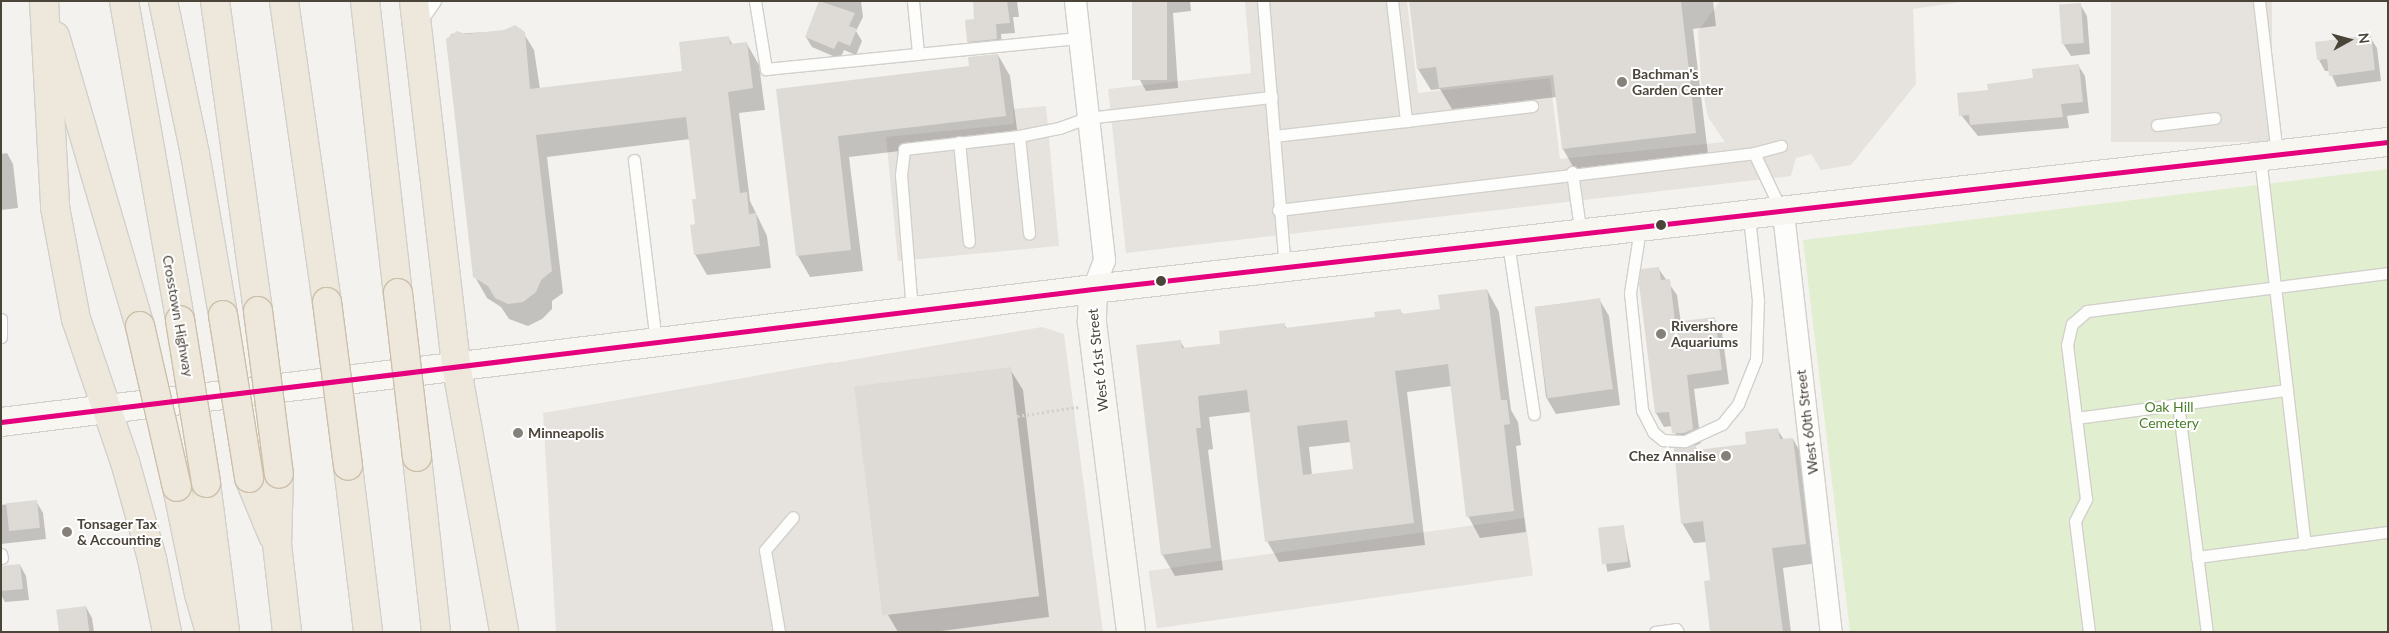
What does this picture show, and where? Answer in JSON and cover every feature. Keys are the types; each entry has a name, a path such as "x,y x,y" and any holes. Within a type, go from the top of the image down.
{"highway":[{"path":"44,1 89,146 140,326 177,487 199,594 210,632"},
{"path":"44,1 55,206 76,319 109,410 152,559 167,632"},
{"name":"Crosstown Highway","path":"124,1 180,320 206,483 225,632"},
{"path":"162,1 195,154 224,315 250,478 277,544"},
{"path":"215,1 279,474 277,544 287,632"},
{"path":"284,1 327,302 368,632"},
{"path":"365,1 436,632"},
{"path":"416,14 456,364 504,632"}],"main road":[{"path":"1,422 109,410 456,364 1093,289 1749,217 2388,142"},
{"name":"West 61st Street","path":"1093,289 1092,323 1132,632"}],"street":[{"name":"West 61st Street","path":"1074,1 1104,260 1093,289"},
{"name":"West 60th Street","path":"1782,213 1831,632"}],"lane":[{"path":"416,14 435,1"},
{"path":"755,1 766,69 1079,38"},
{"path":"913,1 918,53"},
{"path":"1264,1 1272,97 1278,210 1285,268"},
{"path":"1392,1 1406,121"},
{"path":"2259,1 2275,287 2305,543"},
{"path":"912,311 901,175 904,149 1019,136 1059,128 1087,118 1272,97"},
{"path":"1274,136 1532,106"},
{"path":"2156,125 2215,118"},
{"path":"1019,136 1029,233"},
{"path":"959,142 970,242"},
{"path":"1278,210 1572,172 1754,153 1781,146"},
{"path":"1754,153 1782,213"},
{"path":"634,160 656,341"},
{"path":"1572,172 1581,235"},
{"path":"1640,229 1630,293 1642,410 1653,432 1663,440 1685,441 1722,424 1738,404 1756,359 1758,300 1749,217"},
{"path":"1508,243 1534,414"},
{"path":"2089,632 2075,521 2086,499 2067,345 2072,324 2087,312 2388,274"},
{"path":"1,319 2,336"},
{"path":"2076,418 2287,390"},
{"path":"2178,404 2207,632"},
{"path":"778,632 765,550 793,517"},
{"path":"2197,558 2388,532"},
{"path":"1655,632 1676,629 1678,632"}],"path":[{"path":"1017,416 1079,407"}],"shaded area":[{"path":"1245,1 1407,1 1418,93 1550,78 1560,159 1725,142 1708,117 1701,82 1698,31 1720,1 1967,1 1913,9 1916,84 1851,165 1821,170 1811,154 1796,158 1791,176 1126,253 1108,89 1251,73"},
{"path":"2111,1 2272,1 2272,142 2111,142"},
{"path":"1046,106 1059,246 898,261 886,137 1014,124 1013,109"},
{"path":"1042,327 1064,334 1103,632 556,632 543,413"},
{"path":"833,362 866,622 1041,600 1032,526 1087,519 1101,632 559,632 546,413"},
{"path":"1525,518 1533,575 1157,628 1149,571"}],"green space":[{"name":"Oak Hill Cemetery","path":"2388,169 2388,632 1850,632 1803,240"}],"building":[{"path":"819,1 855,13 849,26 857,29 850,46 838,41 834,49 805,37"},
{"path":"973,1 1007,1 1010,23 996,24 997,39 967,42 965,20 974,19"},
{"path":"1132,1 1167,1 1167,80 1132,80"},
{"name":"Bachman's Garden Center","path":"1409,1 1681,1 1696,133 1562,149 1553,75 1439,88 1436,67 1417,69"},
{"path":"2081,3 2084,43 2062,44 2059,5"},
{"path":"515,25 525,32 530,89 682,71 679,42 729,36 730,44 747,42 753,88 728,92 740,193 747,192 749,214 756,213 760,246 694,255 690,225 695,224 692,199 696,199 686,117 536,135 552,271 541,280 536,292 523,302 508,304 495,298 488,286 473,277 446,39 457,31 466,34 504,30"},
{"path":"2371,35 2375,70 2329,76 2327,59 2317,60 2315,42"},
{"path":"998,54 1006,116 838,136 851,250 796,256 776,89 969,66 968,57"},
{"path":"2079,64 2083,102 2061,104 2063,117 1970,125 1969,115 1959,116 1957,93 1988,90 1987,84 2033,78 2032,69"},
{"name":"Rivershore Aquariums","path":"1659,267 1661,280 1670,279 1675,322 1715,317 1722,370 1687,375 1693,429 1684,433 1672,433 1669,412 1655,413 1639,284 1641,269"},
{"path":"1487,289 1501,400 1507,400 1510,424 1504,425 1514,511 1466,517 1448,364 1395,371 1414,523 1265,542 1247,390 1198,396 1201,428 1196,428 1211,548 1161,555 1136,345 1181,340 1182,348 1220,344 1219,331 1285,323 1285,328 1375,317 1374,312 1401,309 1401,314 1440,309 1438,295","holes":["1347,420 1353,469 1303,475 1297,426"]},
{"path":"1600,298 1613,389 1547,398 1535,307"},
{"path":"1011,367 1039,596 882,616 854,386"},
{"path":"1778,428 1780,439 1793,438 1806,544 1772,548 1783,632 1710,632 1704,581 1710,580 1703,521 1681,524 1674,448 1695,444 1696,450 1746,444 1745,432"},
{"path":"37,500 40,528 9,531 6,503"},
{"path":"1624,525 1628,562 1602,565 1598,528"},
{"path":"20,564 23,589 1,591 1,566"},
{"path":"86,606 89,632 59,632 56,610"}],"transit line":[{"path":"1,422 1093,289 2388,142"}],"place":[{"name":"Bachman's Garden Center","path":"1622,82"},
{"name":"Rivershore Aquariums","path":"1661,334"},
{"name":"Minneapolis","path":"518,433"},
{"name":"Chez Annalise","path":"1726,456"},
{"name":"Tonsager Tax & Accounting","path":"67,532"}]}
